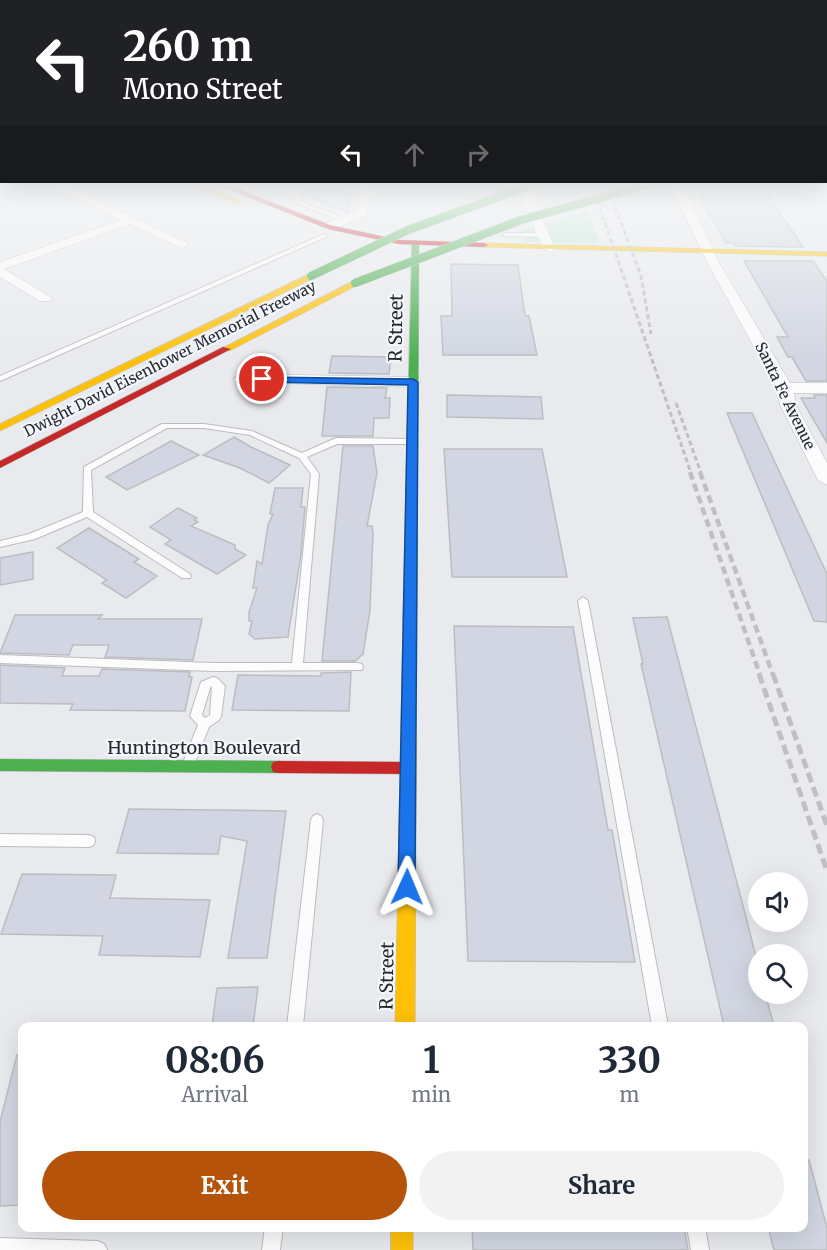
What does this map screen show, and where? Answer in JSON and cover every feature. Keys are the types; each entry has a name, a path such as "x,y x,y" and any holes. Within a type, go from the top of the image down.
{"main road":[{"name":"Dwight David Eisenhower Memorial Freeway","path":"0,428 382,243"},
{"path":"393,243 415,249 689,257 710,253"},
{"path":"349,286 443,243"},
{"path":"349,286 460,243"},
{"path":"415,249 686,249 710,253 827,254"},
{"name":"R Street","path":"405,1022 415,249"},
{"name":"Dwight David Eisenhower Memorial Freeway","path":"0,465 349,286"},
{"name":"Huntington Boulevard","path":"0,765 408,768"},
{"path":"402,1232 402,1250"}],"street":[{"path":"0,266 65,243"},
{"path":"547,243 549,248"},
{"name":"Santa Fe Avenue","path":"705,243 785,388 788,405 827,480"},
{"path":"0,272 45,298"},
{"path":"241,379 413,382"},
{"path":"785,388 827,388"}],"lane":[{"path":"0,379 301,243"},
{"path":"88,513 87,469 165,426 204,426 252,433 302,456 315,474 297,667"},
{"path":"302,456 336,441 412,441"},
{"path":"0,544 32,537 88,513"},
{"path":"88,513 186,576"},
{"path":"583,601 659,1022"},
{"path":"0,659 217,667 358,667"},
{"path":"204,724 196,716 205,685 213,681 217,667"},
{"path":"188,765 204,724 215,717 219,686 213,681"},
{"path":"295,1022 317,820"},
{"path":"0,840 89,841"},
{"path":"272,1250 274,1232"},
{"path":"697,1232 700,1250"},
{"path":"0,1247 98,1250"}],"building":[{"path":"734,243 801,243 803,247 736,246"},
{"path":"744,261 813,261 827,281 827,381 806,381 792,357 788,357 777,337 788,337"},
{"path":"451,264 518,265 525,316 529,316 537,355 443,355 441,316 452,316"},
{"path":"332,356 391,357 389,374 329,373"},
{"path":"327,387 387,388 385,398 390,398 389,418 374,418 373,436 322,436"},
{"path":"447,395 541,397 543,419 447,417"},
{"path":"814,395 827,395 827,443 801,398 815,398"},
{"path":"727,413 752,413 827,574 827,622 814,621"},
{"path":"234,437 290,465 269,483 240,468 203,455"},
{"path":"171,441 199,455 127,490 106,477"},
{"path":"343,446 373,446 377,473 367,526 372,526 373,533 370,610 363,654 355,661 322,661"},
{"path":"444,449 542,449 567,577 452,577"},
{"path":"275,488 303,488 301,507 305,507 301,554 288,637 255,639 249,634 252,621 249,621 249,612 257,588 253,588 257,561 262,564 268,525 273,514 270,514"},
{"path":"178,508 197,518 194,520 198,522 191,526 235,545 235,549 246,555 217,574 165,544 171,540 150,527"},
{"path":"89,528 139,559 134,562 157,576 126,598 102,583 107,580 57,548"},
{"path":"33,552 33,579 0,585 0,558"},
{"path":"15,615 102,615 98,619 202,619 193,660 105,657 109,645 73,645 69,655 0,653"},
{"path":"667,617 753,944 748,944 748,1004 768,1004 773,1022 723,1022 641,664 643,664 633,618"},
{"path":"454,626 573,627 608,830 612,830 635,962 468,961"},
{"path":"0,665 65,668 62,676 99,676 102,669 190,672 189,677 192,677 185,711 70,710 73,704 0,703"},
{"path":"351,672 349,711 232,710 238,675 321,676 321,673"},
{"path":"129,809 286,811 267,958 228,958 247,841 221,836 218,854 117,853"},
{"path":"22,874 116,875 110,898 210,900 200,957 99,955 103,936 1,934"},
{"path":"258,987 254,1022 213,1022 217,988"},
{"path":"18,1055 18,1205 0,1206 0,1122"},
{"path":"809,1160 827,1228 827,1250 774,1250 769,1232 808,1232"},
{"path":"472,1232 685,1232 688,1250 473,1250"}],"railway":[{"path":"612,243 691,473"},
{"path":"629,243 641,276 651,334"},
{"path":"676,403 701,473"},
{"path":"690,472 760,675"},
{"path":"700,472 773,675"},
{"path":"759,674 827,871"},
{"path":"773,674 827,826"}],"traffic: fast":[{"path":"311,276 380,243"},
{"path":"410,623 415,243"},
{"path":"355,283 460,243"},
{"path":"0,765 279,767"}],"traffic: slow":[{"path":"484,245 827,254"},
{"path":"0,428 311,276"},
{"path":"226,349 355,283"},
{"path":"405,1022 410,623"},
{"path":"402,1232 402,1250"}],"traffic: jam":[{"path":"437,243 484,245"},
{"path":"0,465 226,349"},
{"path":"279,767 408,768"}],"route":[{"path":"262,379 413,382 407,887"}]}
